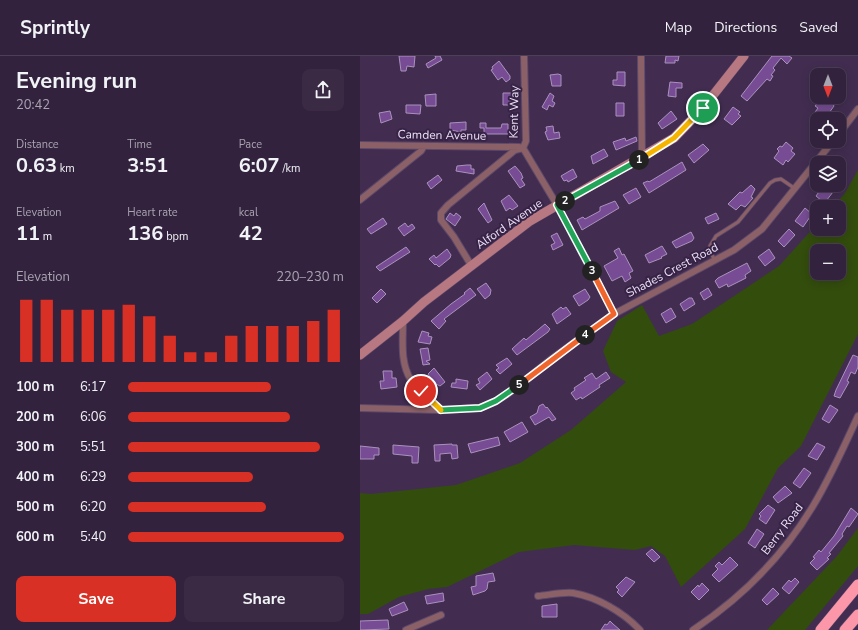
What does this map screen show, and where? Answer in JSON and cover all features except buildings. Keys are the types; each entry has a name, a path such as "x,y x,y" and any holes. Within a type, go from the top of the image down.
{"highway":[{"path":"822,630 858,585"},
{"path":"845,630 858,615"}],"street":[{"name":"Kent Way","path":"524,56 526,141 523,148 557,205 614,314"},
{"path":"641,56 642,158"},
{"name":"Alford Avenue","path":"360,355 403,322 424,302 530,221 642,158 665,144 683,130 744,56"},
{"path":"846,125 858,109"},
{"name":"Camden Avenue","path":"360,145 523,148"},
{"path":"360,200 421,151 424,146"},
{"path":"471,265 454,236 441,220 441,212 448,204 515,150 523,148"},
{"name":"Shades Crest Road","path":"360,408 439,410 480,408 496,401 509,393 550,360 614,314 734,250 762,229 796,189 828,148"},
{"path":"403,322 403,355 406,370 411,381 439,410"},
{"name":"Berry Road","path":"693,630 737,597 768,566 789,541 819,495 858,416"},
{"path":"538,596 572,593 602,603 629,618 640,630"},
{"path":"406,630 441,616"}],"lane":[{"path":"715,260 710,252 712,241 716,236 738,222 770,183 781,179 796,189"}],"green space":[{"path":"858,170 858,334 801,446 778,468 745,529 681,587 665,556 651,546 635,550 574,545 519,552 447,587 428,589 399,597 368,614 360,614 360,493 371,494 456,485 520,463 571,430 626,382 611,372 603,351 617,321 642,305 659,336 692,324 779,266 810,232 810,236 846,236 846,200 839,200 846,192"},
{"path":"858,528 858,566 805,630 767,630 837,556"}],"route":[{"path":"421,391 439,410 480,408 509,393 550,360 614,314 557,205 665,144 683,130 703,108"}]}
